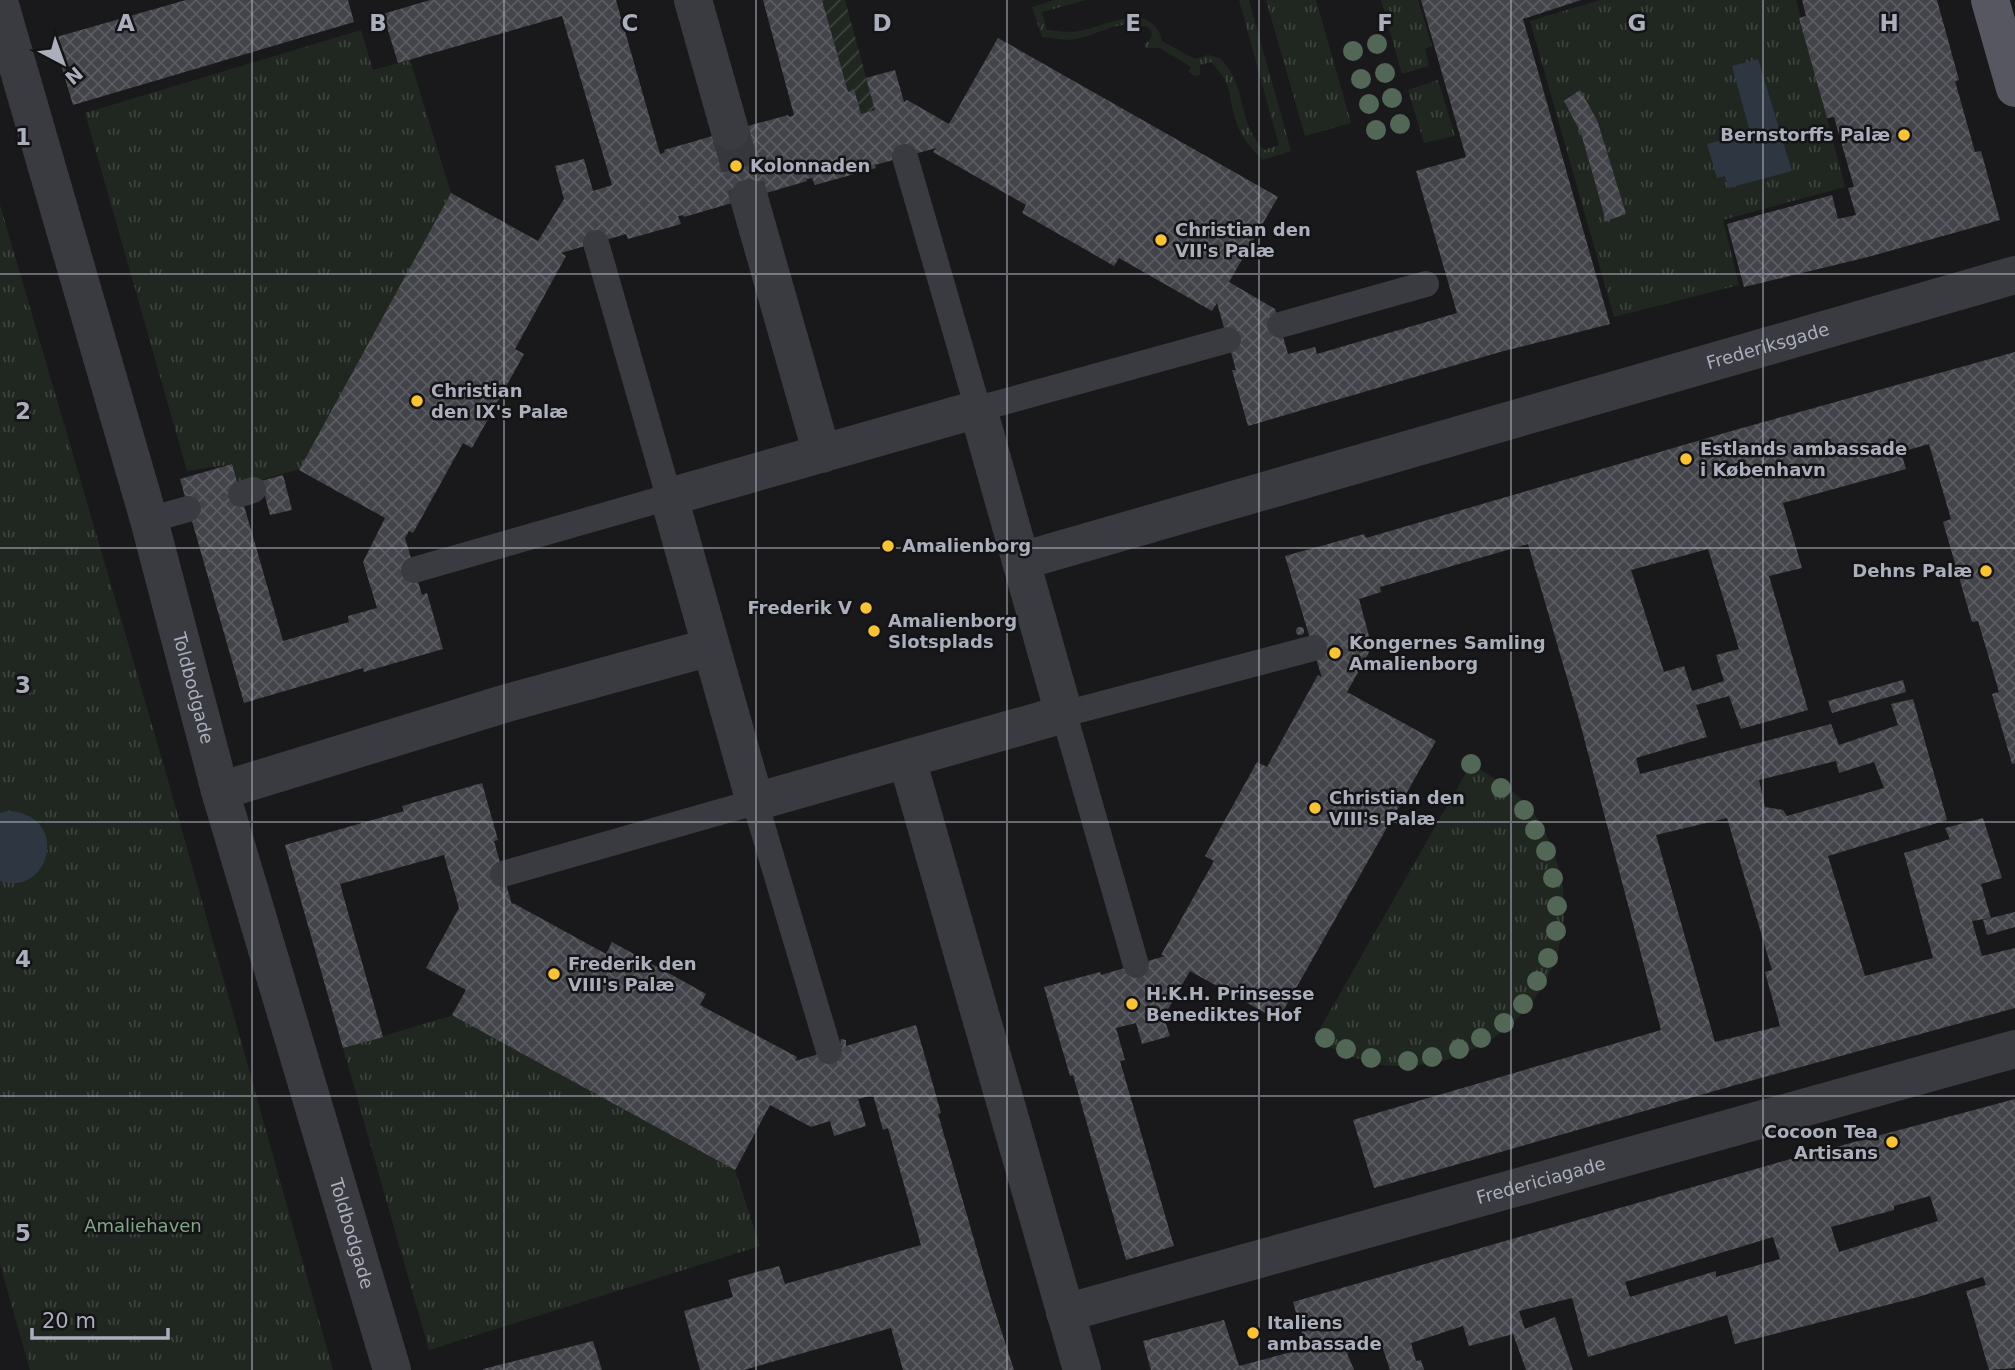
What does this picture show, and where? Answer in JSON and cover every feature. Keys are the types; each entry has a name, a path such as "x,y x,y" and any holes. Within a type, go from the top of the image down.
{"main road":[{"path":"1990,0 2015,88"}],"street":[{"path":"693,0 730,131"},
{"name":"Toldbodgade","path":"0,5 149,520 220,791 392,1370"},
{"path":"749,198 822,454"},
{"name":"Frederiksgade","path":"1021,561 2015,275"},
{"path":"978,409 1065,714 755,802 669,498 978,409"},
{"path":"220,791 507,703 711,647"},
{"path":"907,759 1082,1370"},
{"name":"Fredericiagade","path":"1065,1313 2015,1049"}],"lane":[{"path":"905,157 978,409 1228,340"},
{"path":"414,570 669,498 596,243"},
{"path":"1280,326 1426,284"},
{"path":"149,520 188,509"},
{"path":"1136,965 1065,714 1314,648"},
{"path":"503,874 755,802 829,1051"}],"green space":[{"path":"822,0 845,0 875,110 861,114 854,90 848,92"},
{"path":"1055,0 1086,0 1042,12 1047,30 1076,32 1128,18 1139,18 1149,21 1157,29 1162,41 1195,59 1208,55 1220,58 1235,80 1249,127 1264,150 1279,145 1239,0 1249,0 1291,151 1263,160 1239,130 1228,88 1218,70 1211,62 1200,65 1200,75 1195,76 1189,72 1191,67 1160,48 1146,48 1144,44 1150,40 1152,34 1149,28 1130,24 1076,39 1042,37 1032,7"},
{"path":"1266,0 1316,0 1351,123 1305,136"},
{"path":"1381,0 1418,0 1432,46 1425,49 1429,66 1402,74"},
{"path":"1600,0 1796,0 1845,187 1723,220 1739,285 1614,317 1530,21"},
{"path":"361,30 373,70 410,60 451,193 303,468 239,486 232,464 187,471 85,113"},
{"path":"1438,80 1455,136 1424,143 1408,90"},
{"name":"Amaliehaven","path":"0,205 164,766 333,1370 30,1370 0,1264"},
{"path":"1471,764 1508,787 1527,805 1539,821 1553,851 1563,891 1563,930 1553,966 1534,999 1508,1027 1477,1048 1440,1061 1399,1066 1377,1064 1345,1054 1314,1039"},
{"path":"457,1014 735,1170 760,1246 429,1350 343,1048"}],"shaded area":[{"path":"1758,59 1792,171 1728,188 1725,176 1717,178 1707,144 1750,132 1732,66"},
{"path":"7,811 27,815 40,825 46,839 47,853 42,867 32,878 18,883 0,881 0,813"}],"building":[{"path":"186,0 348,0 354,22 73,105 53,38"},
{"path":"430,0 616,0 660,154 665,152 664,150 794,115 763,0 822,0 848,92 854,89 861,114 875,110 866,78 895,70 904,102 907,100 949,124 998,38 1278,197 1229,282 1275,309 1288,354 1315,347 1317,354 1457,313 1416,171 1466,157 1421,0 1581,0 1523,19 1610,324 1500,352 1248,426 1217,303 1212,311 1119,258 1114,266 1022,213 1026,205 933,152 936,148 815,185 812,178 806,179 807,181 684,217 678,216 681,224 628,239 626,234 561,253 566,256 515,349 524,354 472,448 463,443 413,533 409,531 405,538 422,595 427,593 443,649 364,672 363,668 244,703 180,479 232,464 283,641 349,622 348,616 377,608 363,562 385,518 299,470 451,193 538,241 564,199 555,166 584,159 593,191 612,185 562,16 398,63 383,14"},
{"name":"Bernstorffs Palæ","path":"1802,0 1937,0 1959,80 1955,81 1975,152 1981,151 2000,220 1868,257 1744,287 1727,224 1832,195 1838,219 1856,215 1848,188 1854,187 1834,117 1827,118 1799,18 1806,16"},
{"path":"1580,90 1597,120 1626,214 1606,221 1581,133 1564,101"},
{"path":"2015,352 2015,763 2012,764 1992,694 1999,692 1978,621 1972,622 1943,522 1951,519 1929,444 1901,452 1906,469 1783,503 1802,568 1769,576 1808,710 1741,729 1729,696 1696,705 1707,737 1636,758 1640,774 1831,724 1839,745 1898,725 1891,704 1913,699 1947,820 1828,856 1865,976 1933,958 1904,853 1950,839 1945,828 1983,818 2002,878 1981,884 1991,918 1972,921 1982,956 2015,948 2015,1008 1374,1188 1353,1120 1661,1030 1579,719 1528,544 1380,587 1381,592 1359,599 1372,647 1347,692 1436,741 1278,1020 1190,971 1167,1011 1162,1012 1170,1036 1142,1044 1136,1023 1116,1028 1125,1060 1120,1061 1174,1246 1126,1260 1073,1075 1070,1076 1044,987 1100,972 1101,975 1165,956 1161,955 1214,861 1205,856 1257,762 1267,767 1318,675 1322,678 1285,556 1364,534 1366,538 1728,432","holes":["1708,549 1739,649 1716,655 1724,681 1692,691 1684,666 1664,672 1631,570","1836,761 1839,773 1874,762 1884,788 1787,816 1783,810 1765,807 1759,780","1727,818 1772,970 1765,972 1780,1026 1715,1042 1656,835"]},
{"path":"283,475 292,510 270,515 261,481"},
{"path":"1300,627 1304,631 1300,635 1296,631"},
{"path":"1903,680 1906,692 1832,713 1828,701"},
{"path":"482,783 498,840 494,841 512,905 513,903 606,954 612,942 683,981 706,994 700,1005 797,1057 795,1061 843,1047 840,1045 841,1039 846,1040 846,1046 916,1025 941,1113 938,1114 1014,1370 903,1370 891,1328 744,1370 700,1370 684,1311 733,1297 728,1280 779,1266 785,1284 921,1245 888,1128 883,1130 873,1095 858,1099 866,1126 834,1136 830,1121 811,1127 770,1105 735,1170 452,1015 466,990 426,968 459,908 444,855 340,884 383,1037 343,1048 285,845 404,811 402,806"},
{"path":"2015,912 2015,927 1987,935 1983,920"},
{"path":"2015,1099 2015,1368 1989,1370 1966,1291 1986,1285 1983,1277 1918,1297 1735,1344 1727,1315 1588,1357 1572,1298 1519,1311 1525,1329 1555,1317 1573,1370 1526,1370 1513,1334 1469,1346 1463,1326 1411,1343 1416,1361 1421,1360 1424,1370 1390,1370 1381,1343 1347,1353 1354,1370 1151,1370 1143,1341 1224,1320 1239,1366 1306,1348 1293,1302 1780,1162","holes":["1930,1196 1938,1221 1839,1252 1831,1227 1894,1210 1894,1206","1773,1237 1780,1259 1716,1277 1716,1271 1630,1297 1625,1282"]},
{"path":"593,1341 602,1370 483,1370 483,1369"}],"tunnel":[{"path":"730,131 749,198"}],"place":[{"name":"Bernstorffs Palæ","path":"1904,135"},
{"name":"Kolonnaden","path":"736,166"},
{"name":"Christian den VII's Palæ","path":"1161,240"},
{"name":"Christian den IX's Palæ","path":"417,401"},
{"name":"Estlands ambassade i København","path":"1686,459"},
{"name":"Amalienborg","path":"888,546"},
{"name":"Dehns Palæ","path":"1986,571"},
{"name":"Frederik V","path":"866,608"},
{"name":"Amalienborg Slotsplads","path":"874,631"},
{"name":"Kongernes Samling Amalienborg","path":"1335,653"},
{"name":"Christian den VIII's Palæ","path":"1315,808"},
{"name":"Frederik den VIII's Palæ","path":"554,974"},
{"name":"H.K.H. Prinsesse Benediktes Hof","path":"1132,1004"},
{"name":"Cocoon Tea Artisans","path":"1892,1142"},
{"name":"Italiens ambassade","path":"1253,1333"}]}
